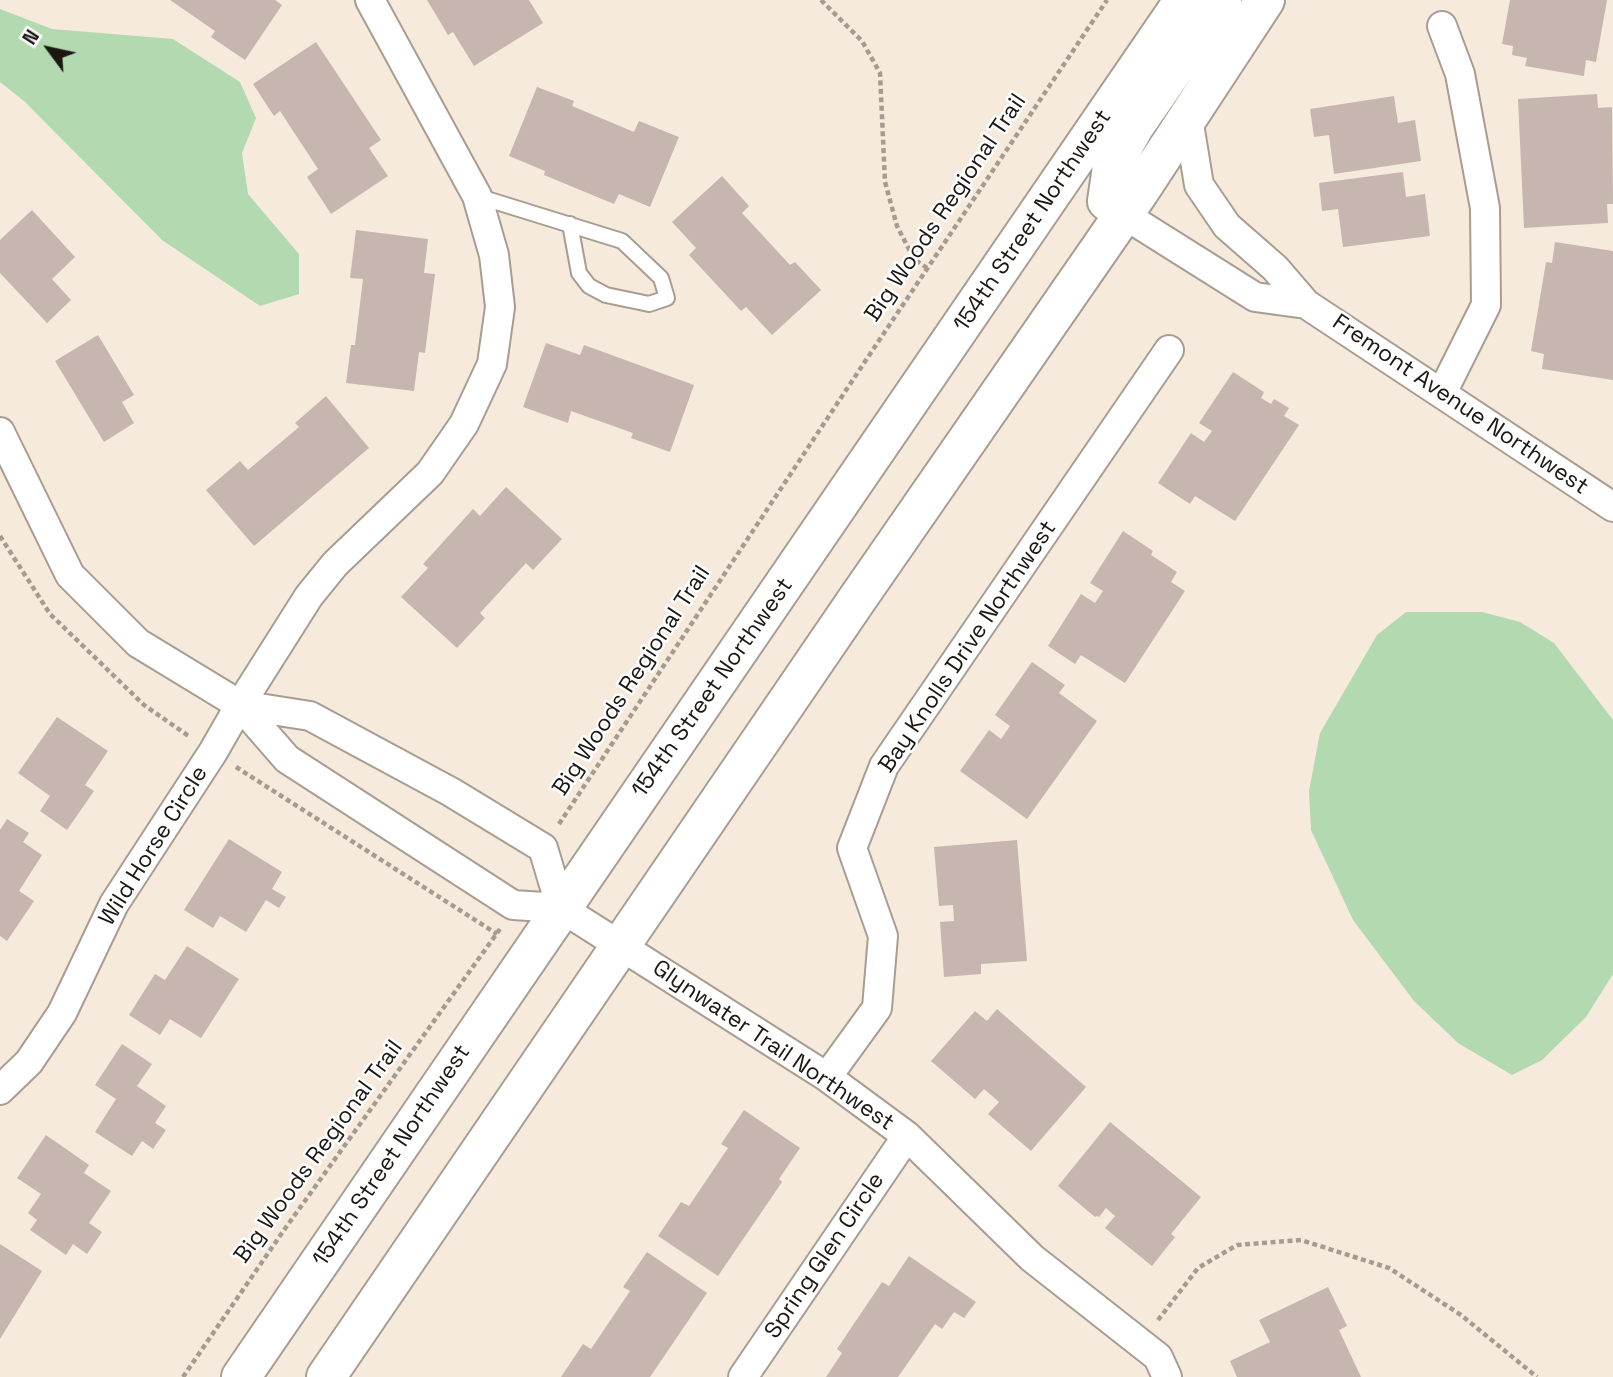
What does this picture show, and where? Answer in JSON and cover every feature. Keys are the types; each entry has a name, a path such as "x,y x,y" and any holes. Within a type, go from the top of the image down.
{"street":[{"name":"Wild Horse Circle","path":"0,1090 29,1062 62,1013 114,904 309,596 335,564 430,473 464,424 492,364 500,307 494,255 477,196 370,0"},
{"name":"154th Street Northwest","path":"242,1377 1184,0"},
{"path":"1123,214 1107,201 1112,167 1134,127 1222,0"},
{"path":"326,1377 1123,214 1265,0"},
{"path":"1442,26 1460,74 1485,208 1486,305 1442,393"},
{"name":"Fremont Avenue Northwest","path":"1188,118 1199,184 1227,226 1275,268 1306,304 1613,507"},
{"name":"Fremont Avenue Northwest","path":"1123,214 1255,297 1306,304"},
{"name":"Bay Knolls Drive Northwest","path":"827,1077 877,1008 883,936 852,848 884,766 1170,350"},
{"path":"0,432 70,575 138,643 240,705 287,758 513,905 561,908 543,848 451,792 310,716 240,705"},
{"name":"Glynwater Trail Northwest","path":"561,908 827,1077 907,1136 1032,1258 1158,1357 1167,1377"},
{"name":"Spring Glen Circle","path":"743,1377 907,1136"}],"lane":[{"path":"477,196 570,224 622,241 661,278 667,298 649,304 606,295 589,286 579,273 570,224"}],"path":[{"path":"821,0 863,40 880,73 885,182 897,226 914,259 927,268"},
{"name":"Big Woods Regional Trail","path":"543,848 1107,0"},
{"name":"Big Woods Regional Trail","path":"183,1377 284,1230 497,934 513,905"},
{"path":"1140,1343 1198,1268 1237,1245 1301,1240 1389,1268 1461,1315 1537,1377"}],"green space":[{"path":"0,9 52,29 173,39 240,82 256,118 242,153 248,194 299,254 299,294 260,306 162,240 24,101 0,82"},
{"path":"1406,612 1482,612 1520,622 1554,643 1613,720 1613,974 1586,1017 1542,1060 1512,1075 1458,1043 1414,1001 1353,920 1311,830 1309,791 1320,733 1377,635"}],"building":[{"path":"170,0 275,0 282,5 245,60 211,37 215,31"},
{"path":"427,0 529,0 543,23 474,66 453,32 448,35"},
{"path":"1510,0 1607,0 1596,62 1586,60 1584,76 1525,66 1527,58 1512,55 1513,46 1502,44"},
{"path":"316,42 381,140 369,148 388,176 331,214 307,177 318,169 280,111 274,116 253,84"},
{"path":"537,87 574,101 572,106 634,132 639,121 679,137 650,207 619,194 614,204 544,175 545,171 509,156"},
{"path":"1597,94 1598,108 1612,107 1613,204 1607,204 1608,223 1524,228 1518,99"},
{"path":"1394,96 1398,123 1415,120 1421,161 1334,174 1329,135 1314,137 1310,109"},
{"path":"1403,172 1406,197 1425,194 1430,236 1343,247 1338,209 1322,211 1319,183"},
{"path":"722,176 749,206 742,213 790,265 795,262 821,290 772,335 746,307 741,311 689,255 696,248 672,222"},
{"path":"32,210 75,257 52,279 71,300 47,323 0,273 0,240"},
{"path":"356,230 428,239 424,273 435,274 425,353 419,352 414,391 346,383 351,345 355,345 363,279 350,278"},
{"path":"1555,242 1613,251 1613,380 1542,369 1544,354 1531,351 1546,262 1552,263"},
{"path":"98,335 134,395 122,402 134,423 104,442 55,361"},
{"path":"546,343 580,355 584,345 694,385 670,452 631,438 633,433 571,411 568,423 523,407"},
{"path":"1233,372 1264,392 1261,398 1271,404 1274,399 1289,408 1284,416 1299,425 1235,521 1195,496 1190,504 1158,483 1191,433 1204,442 1212,431 1199,423"},
{"path":"326,396 369,448 254,546 206,490 240,461 248,470 299,427 295,423"},
{"path":"506,487 562,539 533,570 526,563 480,613 485,618 457,648 401,597 428,568 423,564 473,509 480,516"},
{"path":"1123,531 1153,551 1151,555 1177,572 1171,582 1185,591 1125,683 1081,655 1075,664 1048,646 1081,594 1095,603 1103,591 1090,583"},
{"path":"1032,662 1065,685 1059,693 1097,721 1027,819 960,771 989,730 1001,739 1010,726 995,715"},
{"path":"57,717 108,751 85,785 94,791 67,830 40,811 50,796 18,773"},
{"path":"7,819 29,833 23,842 42,855 19,891 34,901 7,941 0,936 0,830"},
{"path":"229,839 282,872 272,889 286,897 279,908 266,900 246,932 220,916 213,928 184,910"},
{"path":"1017,840 1027,961 981,964 981,974 944,977 940,922 954,921 953,905 939,906 934,847"},
{"path":"187,946 239,979 201,1038 170,1019 160,1035 129,1015 155,974 165,980"},
{"path":"997,1009 1086,1087 1031,1151 988,1114 999,1102 984,1089 975,1099 931,1061 975,1011 987,1021"},
{"path":"122,1044 152,1064 137,1086 166,1106 155,1123 166,1130 153,1149 142,1141 132,1156 95,1132 116,1099 95,1085"},
{"path":"744,1110 800,1148 779,1179 782,1182 718,1276 658,1236 681,1202 689,1206 728,1148 721,1144"},
{"path":"1110,1122 1201,1197 1171,1234 1175,1237 1152,1266 1105,1228 1115,1216 1106,1208 1099,1217 1095,1217 1058,1186"},
{"path":"46,1135 89,1165 84,1173 111,1191 89,1223 102,1232 87,1254 73,1244 66,1255 30,1230 37,1220 28,1213 41,1194 17,1178"},
{"path":"0,1244 42,1271 0,1339"},
{"path":"647,1252 707,1293 650,1377 561,1377 583,1344 591,1349 630,1291 623,1287"},
{"path":"909,1256 976,1302 964,1318 954,1312 942,1329 935,1324 898,1377 826,1377 842,1353 837,1349 882,1282 889,1286"},
{"path":"1328,1287 1347,1326 1339,1330 1361,1377 1237,1377 1230,1361 1270,1342 1259,1320"}]}
